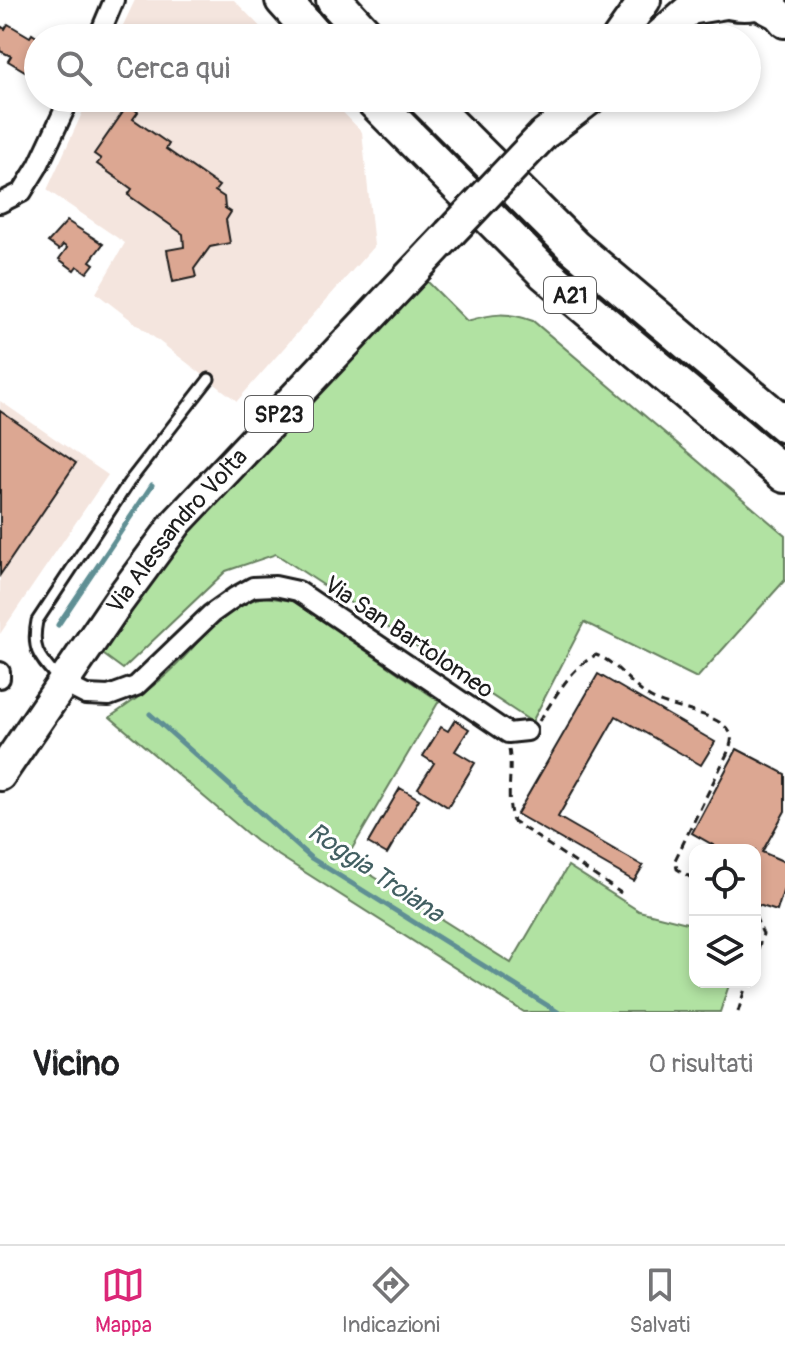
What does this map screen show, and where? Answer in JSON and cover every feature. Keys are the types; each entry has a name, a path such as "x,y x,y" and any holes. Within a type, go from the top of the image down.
{"highway":[{"path":"283,0 304,24"},
{"path":"334,0 356,24"},
{"name":"A21","path":"385,112 545,273 785,475"},
{"name":"A21","path":"438,112 574,247 785,425"}],"main road":[{"path":"628,24 645,0"},
{"path":"673,24 690,9 722,2 765,2 785,22"},
{"name":"Via Alessandro Volta","path":"0,775 177,522 562,112"},
{"name":"Via Alessandro Volta","path":"544,134 573,112"}],"street":[{"path":"104,24 114,0"},
{"path":"0,203 22,192 63,112"},
{"name":"Via San Bartolomeo","path":"62,683 86,695 109,696 136,686 211,614 253,587 275,586 298,591 517,732"}],"lane":[{"path":"62,683 37,655 34,637 37,621 129,482 209,379"}],"path":[{"path":"621,893 513,821 510,812 517,732 538,723 568,676 580,663 596,655 619,667 641,692 652,699 723,724 732,738 675,860 677,869 689,876"},
{"path":"738,1012 745,988"}],"shaded area":[{"path":"135,0 234,0 257,24 124,24"},
{"path":"83,112 343,112 362,132 374,246 237,401 96,293 125,243 47,190"},
{"path":"0,401 108,475 0,634"}],"green space":[{"path":"425,279 467,321 500,315 533,321 785,535 785,580 697,678 584,622 532,722 276,554 226,571 123,669 100,652 189,530"},
{"path":"265,597 293,601 439,701 346,859 511,963 568,866 639,911 689,924 689,988 728,988 720,1012 524,1012 256,841 110,717 165,676 222,618 249,601"}],"building":[{"path":"8,24 24,33 24,70 8,61 11,56 0,51 0,30 2,27 5,29"},
{"path":"123,112 138,112 133,119 169,144 166,149 219,186 215,191 224,197 225,208 231,212 226,220 230,243 210,247 194,269 196,277 173,282 167,250 184,247 183,234 128,195 132,189 97,164 101,159 94,154"},
{"path":"67,221 103,244 90,261 94,264 87,273 77,266 74,270 59,259 67,248 63,245 59,250 48,242"},
{"path":"0,411 76,463 0,575"},
{"path":"598,674 715,742 701,765 616,716 558,817 643,866 634,881 517,814"},
{"path":"455,720 469,729 455,751 475,763 448,807 418,788 434,763 423,756 441,727 448,731"},
{"path":"737,749 785,774 785,811 762,852 785,862 785,885 777,911 761,906 761,844 711,844 692,833"},
{"path":"400,788 419,799 387,854 368,843"}],"waterway":[{"name":"Roggia Troiana","path":"58,625 152,485"},
{"name":"Roggia Troiana","path":"150,714 311,858 558,1012"}]}
